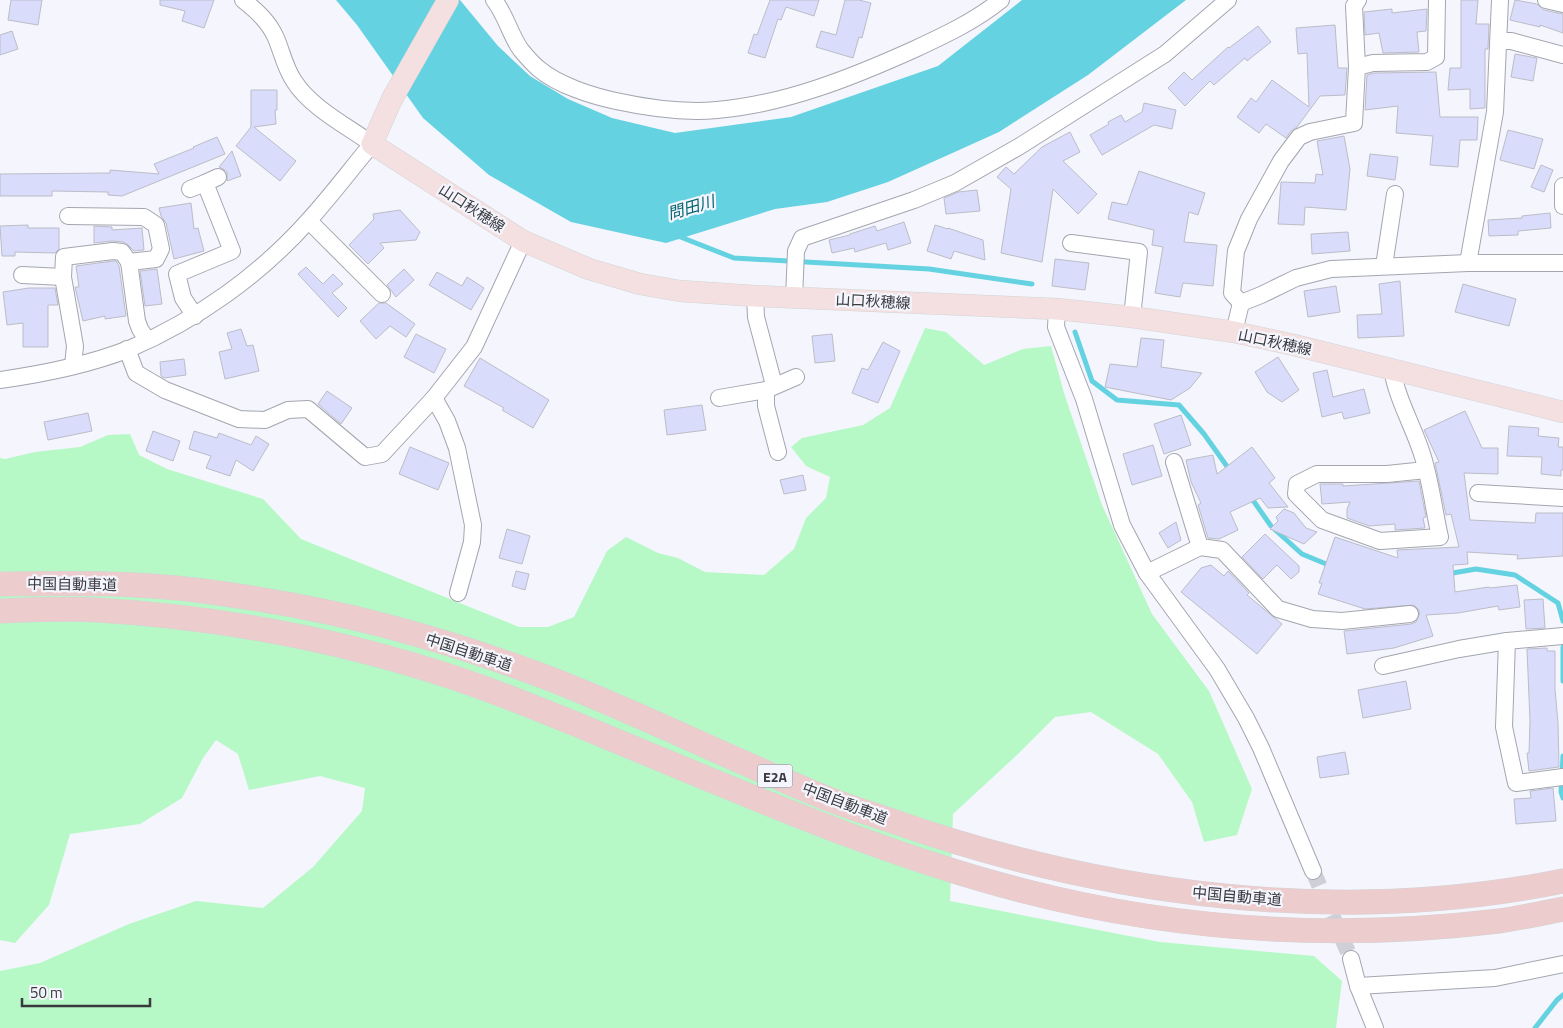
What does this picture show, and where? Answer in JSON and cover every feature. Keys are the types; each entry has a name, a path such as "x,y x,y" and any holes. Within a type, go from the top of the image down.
{"highway":[{"name":"中国自動車道","path":"0,584 93,583 200,590 298,606 385,626 465,649 549,679 833,801 950,841 1028,862 1113,881 1196,893 1287,901 1411,901 1495,893 1563,882"},
{"name":"中国自動車道","path":"0,611 93,610 196,618 289,635 377,655 455,678 537,708 802,816 914,858 1024,891 1108,909 1195,923 1286,930 1350,930 1412,928 1502,920 1563,909"}],"main road":[{"path":"372,144 392,99 448,0"},
{"name":"山口秋穂線","path":"372,144 523,241 589,269 640,284 680,291 794,298 1057,309 1132,317 1234,332 1563,412"}],"street":[{"path":"0,380 26,377 73,366 127,349 195,316 239,284 274,255 309,221 372,144 311,101 294,81 283,59 276,37 262,15 244,0"},
{"path":"494,0 501,8 520,49 540,70 565,84 596,97 670,110 716,110 761,103 803,92 851,76 957,29 1001,0"},
{"path":"794,298 796,251 802,238 955,183 1020,146 1165,54 1228,0"},
{"path":"1241,303 1232,292 1236,251 1249,219 1280,161 1299,137 1310,132 1354,123 1357,67 1354,6 1358,0"},
{"path":"1357,67 1374,63 1427,62 1436,57 1436,0"},
{"path":"1468,263 1495,112 1500,0"},
{"path":"1546,0 1563,4"},
{"path":"1499,42 1511,41 1563,56"},
{"path":"195,316 183,298 177,274 232,251 204,183"},
{"path":"1563,186 1563,206"},
{"path":"1384,266 1394,194"},
{"path":"68,216 144,216 156,225 161,249 156,259 129,262"},
{"path":"309,221 382,294"},
{"path":"127,349 136,373 165,390 239,419 265,420 288,410 308,408 365,457 382,454 453,376 474,347 523,241"},
{"path":"1071,243 1138,252 1132,317"},
{"path":"73,366 75,346 63,277 64,257 122,252 129,262 137,321 147,340"},
{"path":"1241,303 1296,278 1331,269 1468,263 1563,263"},
{"path":"22,274 63,277"},
{"path":"756,296 756,317 770,388 766,406 778,452"},
{"path":"1234,332 1241,303"},
{"path":"1057,309 1056,327 1084,399 1122,524 1147,573 1217,669 1246,718 1261,748 1313,871"},
{"path":"1392,369 1395,386 1423,457 1426,470 1440,537 1380,541 1322,520 1296,494 1297,484 1317,474 1387,474 1426,470"},
{"path":"719,398 770,388 796,377"},
{"path":"434,398 447,421 457,448 473,525 472,542 458,593"},
{"path":"1174,462 1200,548"},
{"path":"1478,493 1563,498"},
{"path":"1147,573 1200,548 1222,550 1278,609 1312,619 1342,621 1410,614"},
{"path":"1383,666 1507,640 1563,636"},
{"path":"1507,640 1504,728 1516,783 1563,777"},
{"path":"1351,959 1358,986 1375,1028"},
{"path":"1358,986 1495,978 1563,964"}],"green space":[{"path":"925,328 946,332 984,365 1023,349 1051,346 1064,393 1102,505 1152,614 1209,691 1252,789 1237,835 1204,842 1192,802 1158,754 1091,712 1055,717 953,814 950,901 1160,942 1314,956 1342,981 1336,1028 0,1028 0,971 40,963 129,924 196,901 263,908 313,867 362,811 365,788 320,776 249,790 238,754 216,740 203,758 182,798 140,824 70,834 49,905 15,943 0,940 0,458 5,459 35,452 80,447 108,435 130,434 139,455 167,469 263,499 301,539 519,627 548,627 574,617 607,551 626,537 658,553 678,558 705,572 764,575 794,549 806,518 826,498 830,477 806,466 791,447 802,438 863,425 890,408"}],"water":[{"name":"問田川","path":"336,0 460,0 498,46 530,76 568,99 612,118 675,133 791,117 938,66 1022,0 1186,0 1088,75 999,132 888,182 827,202 775,209 666,243 571,222 489,175 423,118 357,25"}],"building":[{"path":"11,0 42,0 38,25 8,20"},
{"path":"160,0 214,0 204,28 182,21 185,11 160,5"},
{"path":"770,0 819,0 814,16 786,7 781,20 778,19 765,58 748,53 754,34 757,35"},
{"path":"845,0 859,0 871,3 862,38 859,37 853,58 816,47 821,31 836,35"},
{"path":"1461,0 1478,0 1476,24 1489,24 1488,49 1485,49 1485,108 1470,109 1470,89 1448,90 1450,68 1461,68"},
{"path":"1515,0 1537,4 1544,10 1563,14 1563,33 1540,25 1540,27 1510,20"},
{"path":"1392,9 1392,13 1427,9 1426,31 1417,32 1419,52 1383,53 1379,33 1365,35 1364,12"},
{"path":"1335,25 1338,68 1347,68 1345,95 1320,96 1297,127 1286,138 1266,124 1259,133 1237,117 1251,98 1256,102 1272,80 1309,107 1307,53 1298,54 1296,28"},
{"path":"1258,26 1271,42 1247,61 1245,58 1214,85 1210,81 1185,106 1168,88 1184,72 1192,80 1228,47"},
{"path":"12,31 18,49 0,55 0,35"},
{"path":"1515,54 1537,58 1533,81 1511,77"},
{"path":"1436,72 1440,117 1478,117 1477,140 1460,140 1458,167 1430,165 1433,136 1396,133 1398,106 1365,110 1367,75 1374,73"},
{"path":"251,90 277,90 276,124 254,127 296,161 280,181 236,146 251,127"},
{"path":"1144,103 1176,110 1172,129 1154,125 1102,155 1090,135 1121,115 1125,122 1142,112"},
{"path":"1508,130 1543,139 1534,169 1500,160"},
{"path":"1070,132 1080,152 1063,161 1097,194 1078,214 1053,189 1042,262 1001,253 1011,189 997,177 1006,167 1014,174 1042,147"},
{"path":"1344,136 1350,169 1346,210 1305,207 1304,225 1278,224 1281,182 1315,183 1316,174 1323,175 1317,141"},
{"path":"217,137 225,154 122,196 108,195 108,192 52,191 52,196 0,196 0,174 110,173 110,170 159,174 154,164"},
{"path":"232,151 241,176 227,181 227,172 219,167"},
{"path":"1370,154 1398,157 1395,180 1367,176"},
{"path":"1541,165 1553,170 1544,192 1531,187"},
{"path":"1139,171 1205,193 1198,215 1189,212 1184,242 1217,245 1213,286 1183,283 1180,297 1155,293 1163,247 1152,245 1154,230 1108,219 1112,202 1127,205"},
{"path":"977,190 980,211 946,214 944,198 958,192"},
{"path":"191,203 194,229 198,228 204,251 174,259 166,223 161,216 159,208"},
{"path":"400,210 420,232 416,240 380,243 384,248 368,264 349,245 374,219 373,214"},
{"path":"1550,213 1551,228 1518,231 1518,235 1489,236 1488,220 1522,218 1522,216"},
{"path":"904,222 911,243 888,250 886,243 855,252 854,248 832,253 829,240 875,226 877,231"},
{"path":"28,225 28,228 59,228 59,249 55,253 15,252 15,256 2,256 0,226"},
{"path":"935,225 983,240 985,260 954,251 951,259 927,251"},
{"path":"94,226 112,227 112,230 142,228 144,250 134,251 123,242 94,243"},
{"path":"1348,232 1350,251 1312,254 1311,234"},
{"path":"1055,259 1089,263 1085,290 1052,286"},
{"path":"116,261 119,266 126,316 105,319 105,316 83,321 75,287 79,287 76,266"},
{"path":"306,267 323,284 333,274 343,284 332,293 347,308 338,317 298,274"},
{"path":"157,269 162,304 145,306 140,271"},
{"path":"404,269 414,280 396,297 387,285"},
{"path":"437,272 462,286 467,277 484,288 471,310 429,285"},
{"path":"1400,281 1404,336 1358,338 1357,315 1382,314 1379,284"},
{"path":"1463,284 1516,299 1509,326 1455,312"},
{"path":"1336,286 1340,312 1308,317 1304,291"},
{"path":"29,288 55,288 58,305 48,305 48,347 23,347 23,323 7,325 3,292"},
{"path":"379,303 386,303 415,324 406,337 390,326 376,339 360,321"},
{"path":"241,329 247,346 253,345 259,371 225,379 219,352 232,349 227,333"},
{"path":"416,334 446,349 434,373 404,357"},
{"path":"832,334 835,361 815,363 812,336"},
{"path":"1141,338 1164,340 1161,367 1202,373 1190,388 1171,400 1105,387 1110,364 1137,367"},
{"path":"883,342 900,351 878,403 852,393 862,368 868,370"},
{"path":"1278,357 1299,390 1282,402 1267,392 1255,372"},
{"path":"480,358 549,400 533,428 502,410 504,408 464,386"},
{"path":"184,359 186,375 164,378 161,376 160,362"},
{"path":"1327,370 1333,397 1364,389 1370,413 1344,419 1342,412 1322,417 1313,373"},
{"path":"327,391 352,408 341,424 318,404"},
{"path":"702,405 706,430 667,435 664,410"},
{"path":"1465,411 1482,448 1498,448 1498,474 1464,473 1470,520 1535,523 1536,513 1563,513 1563,556 1517,559 1518,555 1467,552 1468,564 1453,565 1455,592 1517,585 1520,607 1499,610 1498,606 1458,613 1426,615 1433,636 1394,648 1347,654 1344,631 1411,624 1416,622 1420,613 1414,605 1365,609 1318,594 1322,583 1319,583 1335,537 1398,558 1397,550 1459,547 1451,514 1446,515 1435,463 1439,462 1424,430"},
{"path":"88,413 92,431 48,440 44,422"},
{"path":"1181,415 1191,445 1164,454 1154,424"},
{"path":"1509,426 1539,428 1538,436 1559,438 1558,447 1563,447 1563,470 1561,470 1561,476 1541,474 1542,457 1507,456"},
{"path":"153,431 180,441 173,461 146,451"},
{"path":"194,431 217,438 219,433 251,445 256,436 269,444 253,471 236,460 230,476 206,468 211,456 189,449"},
{"path":"1153,445 1162,476 1132,485 1123,454"},
{"path":"410,447 449,463 438,490 399,474"},
{"path":"1252,447 1275,478 1269,483 1288,507 1268,508 1260,498 1230,512 1238,530 1219,539 1208,538 1198,505 1201,503 1191,482 1186,460 1213,455 1217,474"},
{"path":"803,475 806,490 784,494 780,480"},
{"path":"1419,481 1426,517 1423,518 1425,528 1395,530 1395,524 1369,526 1347,518 1347,509 1350,502 1322,504 1320,484 1343,484 1343,486"},
{"path":"1284,509 1294,513 1306,528 1317,532 1304,544 1270,529 1278,521 1276,517"},
{"path":"1176,522 1181,540 1168,548 1159,533"},
{"path":"507,529 530,536 522,564 499,558"},
{"path":"1265,534 1299,566 1299,572 1291,579 1277,565 1263,579 1242,557"},
{"path":"1211,565 1224,576 1228,571 1249,593 1247,595 1282,624 1257,654 1181,592 1201,568"},
{"path":"516,571 529,574 525,590 512,586"},
{"path":"1543,599 1545,628 1526,629 1524,600"},
{"path":"1547,648 1547,651 1555,651 1559,767 1529,771 1527,753 1529,753 1530,721 1527,649"},
{"path":"1406,681 1411,709 1363,718 1358,690"},
{"path":"1345,752 1349,774 1320,778 1317,757"},
{"path":"1553,788 1556,821 1516,824 1514,799 1531,798 1530,791"}],"waterway":[{"path":"678,236 734,258 929,269 1032,284"},
{"path":"1075,332 1092,381 1117,400 1179,405 1204,434 1231,472"},
{"path":"1250,496 1271,526 1302,554 1331,566"},
{"path":"1447,574 1476,569 1515,575 1558,603 1563,621"},
{"path":"1563,647 1563,681"},
{"path":"1563,756 1561,792 1563,798"},
{"path":"1535,1028 1563,995"}],"tunnel":[{"path":"1313,871 1351,959"}]}
